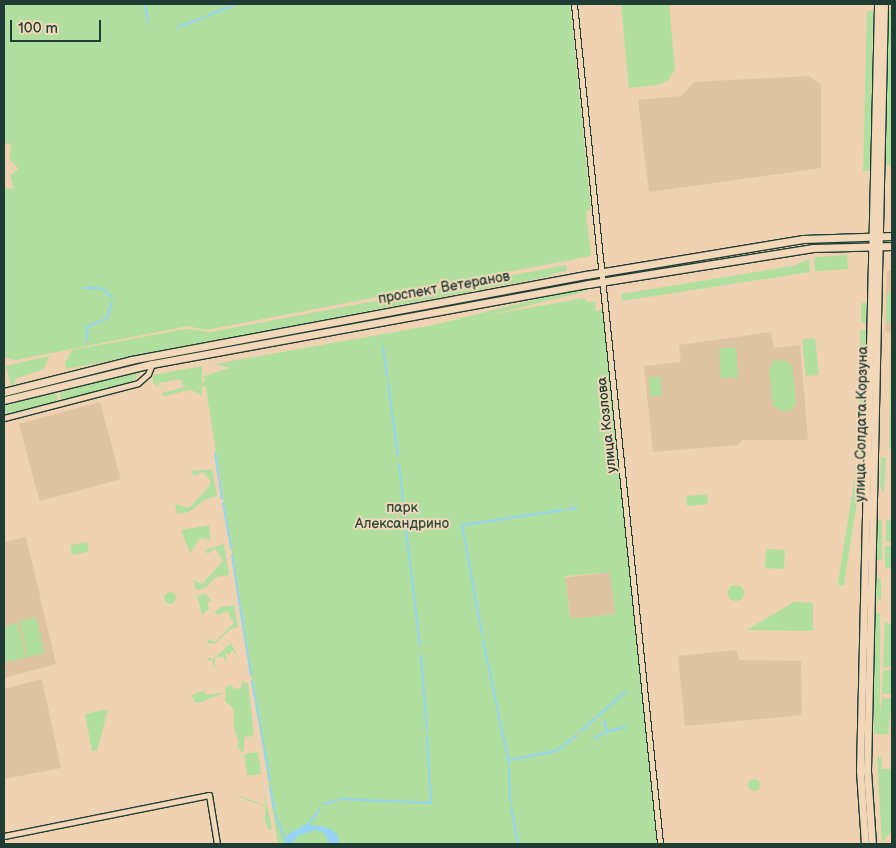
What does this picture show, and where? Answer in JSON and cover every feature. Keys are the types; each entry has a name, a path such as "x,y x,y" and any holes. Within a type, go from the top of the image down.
{"main road":[{"name":"улица Солдата Корзуна","path":"872,844 867,770 878,4"},
{"name":"улица Солдата Корзуна","path":"875,236 884,4"},
{"name":"проспект Ветеранов","path":"4,392 131,360 602,272 803,239 892,236"},
{"name":"улица Солдата Корзуна","path":"865,844 860,770 875,246"},
{"name":"проспект Ветеранов","path":"4,400 152,364 603,281 779,252 892,246"}],"street":[{"name":"улица Козлова","path":"574,4 660,844"},
{"path":"4,418 138,383 148,374 152,364"},
{"path":"4,836 208,795 217,844"}],"shaded area":[{"path":"809,76 821,85 821,168 649,192 638,100 681,96 694,82"},
{"path":"887,271 892,271 892,333 885,331"},
{"path":"771,332 774,348 800,345 808,440 742,440 739,445 653,452 644,366 681,362 679,345"},
{"path":"100,402 121,479 40,501 19,424"},
{"path":"26,537 56,664 4,678 4,542"},
{"path":"610,572 615,614 570,619 565,577"},
{"path":"736,650 740,660 801,661 802,715 685,726 678,656"},
{"path":"42,679 61,768 4,779 4,689"}],"green space":[{"path":"4,4 570,4 591,210 586,211 591,256 206,330 188,326 16,360 4,358 4,188 14,189 10,175 19,169 10,160 11,145 4,142"},
{"path":"621,4 669,4 675,69 668,81 657,85 629,88"},
{"path":"888,10 892,10 892,165 885,165"},
{"path":"867,11 873,11 870,171 863,171"},
{"path":"847,255 848,269 815,271 814,257"},
{"path":"809,259 810,272 622,301 621,294 793,266"},
{"path":"566,265 567,271 551,274 551,276 66,369 65,363 72,350 186,329 211,332"},
{"path":"586,287 587,291 163,397 162,393"},
{"path":"887,293 892,293 892,322 886,322"},
{"name":"парк Александрино","path":"585,298 587,302 595,301 596,311 603,310 657,844 278,844 204,376 230,368 215,364","holes":["610,572 615,614 570,619 565,576"]},
{"path":"861,303 867,303 866,323 861,323"},
{"path":"860,330 866,330 866,459 860,459"},
{"path":"815,338 819,375 806,376 802,339"},
{"path":"891,342 892,449 889,449"},
{"path":"736,347 738,377 721,378 719,348"},
{"path":"49,356 44,369 15,379 15,383 11,385 6,366"},
{"path":"785,360 792,366 796,402 792,410 780,411 773,405 769,369 774,361"},
{"path":"202,366 202,396 183,385 181,379 158,383 159,387 153,383 153,375"},
{"path":"143,369 132,382 61,400 59,393"},
{"path":"661,377 662,396 650,397 649,378"},
{"path":"55,391 58,401 7,416 4,406"},
{"path":"881,457 886,458 884,493 880,487"},
{"path":"857,463 863,464 844,585 838,584"},
{"path":"212,469 217,496 204,500 189,512 177,514 175,504 189,508 210,486 210,480 203,472 194,476 191,471"},
{"path":"707,494 708,504 687,506 686,496"},
{"path":"876,520 882,520 882,560 877,560"},
{"path":"886,520 892,520 892,542 886,542"},
{"path":"209,525 211,540 200,538 190,553 181,530"},
{"path":"87,542 89,552 72,555 70,545"},
{"path":"224,544 229,575 216,577 205,588 196,590 193,580 202,584 223,561 215,548 208,554 204,550"},
{"path":"885,546 892,546 892,568 885,568"},
{"path":"766,549 785,550 784,569 765,568"},
{"path":"877,578 881,578 881,600 874,599"},
{"path":"736,585 744,593 736,601 728,593"},
{"path":"170,592 176,598 170,604 164,598"},
{"path":"205,594 211,600 207,604 209,609 202,615 197,596"},
{"path":"794,602 813,603 813,631 747,630"},
{"path":"234,605 238,627 232,628 216,643 209,644 207,639 215,642 234,623 227,611 218,615 215,612 221,607"},
{"path":"874,613 880,613 880,734 874,734"},
{"path":"36,617 44,653 28,657 19,621"},
{"path":"885,621 892,626 892,666 883,668"},
{"path":"17,623 26,657 4,663 4,627"},
{"path":"231,643 238,657 232,650 229,655 225,652 227,662 222,656 215,658 215,670 212,661 207,660 209,657 212,660"},
{"path":"892,669 892,694 882,694 883,671"},
{"path":"242,682 248,683 254,735 245,737 243,754 237,746 239,744 234,728 234,709 225,701 226,692 196,703 191,695 203,691 207,695 225,692 225,687 231,685 235,689 241,688"},
{"path":"882,698 892,699 888,735 878,734"},
{"path":"108,709 97,751 92,751 85,714"},
{"path":"258,752 261,774 247,776 244,754"},
{"path":"877,757 882,757 882,769 892,769 892,830 882,843"},
{"path":"752,779 756,779 760,785 756,791 752,791 748,787 748,783"},
{"path":"263,786 272,829 269,830 265,823 265,807 240,797 266,806"}],"water":[{"path":"307,824 329,828 337,834 340,844 330,844 324,833 315,830 298,836 291,844 284,844 288,834"}],"waterway":[{"path":"145,4 148,21"},
{"path":"209,15 236,4"},
{"path":"178,27 205,17"},
{"path":"85,288 101,288 112,297"},
{"path":"87,340 87,327 107,318 112,302"},
{"path":"383,347 387,377"},
{"path":"388,383 398,456"},
{"path":"215,453 222,499"},
{"path":"399,464 405,518"},
{"path":"223,503 231,548"},
{"path":"568,509 577,508"},
{"path":"482,634 462,525 563,510"},
{"path":"406,530 420,645"},
{"path":"232,555 251,676"},
{"path":"483,640 509,763"},
{"path":"421,656 427,730"},
{"path":"252,681 270,780"},
{"path":"581,731 626,691"},
{"path":"604,720 607,732 625,727"},
{"path":"595,738 606,732"},
{"path":"509,760 556,751 577,735"},
{"path":"341,799 431,803 427,736"},
{"path":"509,768 510,802"},
{"path":"270,786 274,810"},
{"path":"324,804 337,800"},
{"path":"511,807 518,844"},
{"path":"308,824 319,810"},
{"path":"275,814 285,839"}]}
